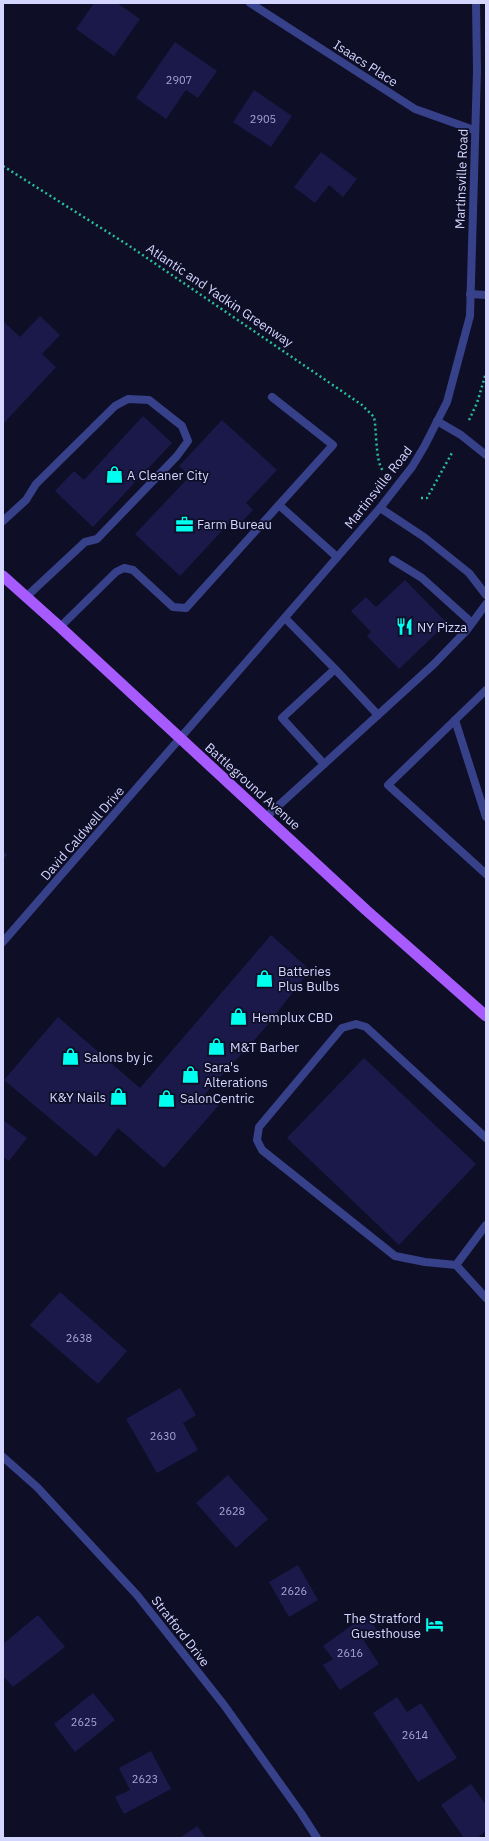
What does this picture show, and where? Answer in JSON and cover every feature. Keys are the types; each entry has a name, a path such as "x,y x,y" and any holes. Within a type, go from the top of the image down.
{"main road":[{"name":"Battleground Avenue","path":"3,576 366,910 486,1016"}],"street":[{"name":"Isaacs Place","path":"250,3 415,109 474,130"},
{"name":"Martinsville Road","path":"179,739 380,508 412,467 447,402 470,316 474,130 477,71 476,3"},
{"path":"477,71 486,71"},
{"path":"470,294 486,295"},
{"path":"60,627 116,572 124,568 133,570 173,606 186,608 333,445 272,397"},
{"path":"3,521 26,500 36,484 115,406 128,399 149,400 182,426 188,441 177,456 97,538 85,542 26,597"},
{"path":"437,421 461,435 486,455"},
{"path":"279,505 337,557"},
{"path":"380,508 424,536 469,573 486,596"},
{"path":"393,560 422,578 472,623"},
{"path":"266,817 434,664 472,623 486,604"},
{"path":"285,618 378,716"},
{"path":"324,764 282,718 335,670"},
{"path":"486,690 388,785 486,874"},
{"path":"455,720 486,817"},
{"name":"David Caldwell Drive","path":"3,942 179,739"},
{"path":"486,1138 366,1027 356,1024 342,1028 259,1127 257,1140 262,1150 395,1256 425,1262 456,1265 486,1298"},
{"path":"456,1265 486,1225"},
{"name":"Stratford Drive","path":"3,1457 37,1487 137,1594 224,1705 301,1812 317,1838"}],"path":[{"name":"Atlantic and Yadkin Greenway","path":"3,166 128,245 362,405 374,417 380,467 384,471"}],"building":[{"path":"94,3 117,3 140,19 114,56 76,29"},
{"path":"175,42 217,71 198,98 186,90 166,119 136,98"},
{"path":"254,90 292,116 271,147 233,122"},
{"path":"321,152 357,179 343,197 329,185 315,203 294,187"},
{"path":"40,316 60,335 42,354 56,367 3,424 3,321 20,337"},
{"name":"A Cleaner City","path":"143,416 172,443 93,527 55,491 74,471 84,480"},
{"path":"222,420 277,470 246,503 253,510 239,525 233,519 180,576 135,534 190,476 179,466"},
{"name":"NY Pizza","path":"405,580 447,623 399,669 367,636 371,632 351,611 366,597 376,607"},
{"path":"3,851 7,855 3,860"},
{"path":"271,935 310,970 266,1027 205,1094 219,1105 164,1168 118,1128 96,1157 4,1080 58,1017 140,1088"},
{"path":"364,1058 476,1164 399,1245 287,1138"},
{"path":"3,1120 27,1138 9,1161 3,1157"},
{"path":"60,1292 127,1351 98,1384 30,1325"},
{"path":"180,1388 196,1415 183,1423 198,1450 157,1473 126,1419"},
{"path":"228,1475 268,1519 236,1548 196,1503"},
{"path":"298,1565 318,1600 289,1617 269,1582"},
{"path":"38,1615 65,1647 13,1687 3,1676 3,1644"},
{"path":"366,1615 378,1631 364,1641 379,1664 340,1690 323,1665 333,1659 323,1646"},
{"path":"93,1693 115,1720 75,1752 54,1724"},
{"path":"397,1697 407,1712 421,1703 457,1758 418,1782 373,1713"},
{"path":"151,1751 171,1789 124,1814 115,1797 130,1790 119,1768"},
{"path":"471,1784 486,1805 486,1831 477,1838 464,1838 441,1805"},
{"path":"197,1826 206,1838 180,1838"}],"place":[{"name":"A Cleaner City","path":"114,475"},
{"name":"Farm Bureau","path":"184,524"},
{"name":"NY Pizza","path":"404,627"},
{"name":"Batteries Plus Bulbs","path":"265,978"},
{"name":"Hemplux CBD","path":"239,1017"},
{"name":"M&T Barber","path":"217,1047"},
{"name":"Salons by jc","path":"71,1057"},
{"name":"Sara's Alterations","path":"191,1074"},
{"name":"K&Y Nails","path":"119,1097"},
{"name":"SalonCentric","path":"167,1098"},
{"name":"The Stratford Guesthouse","path":"434,1625"}]}
